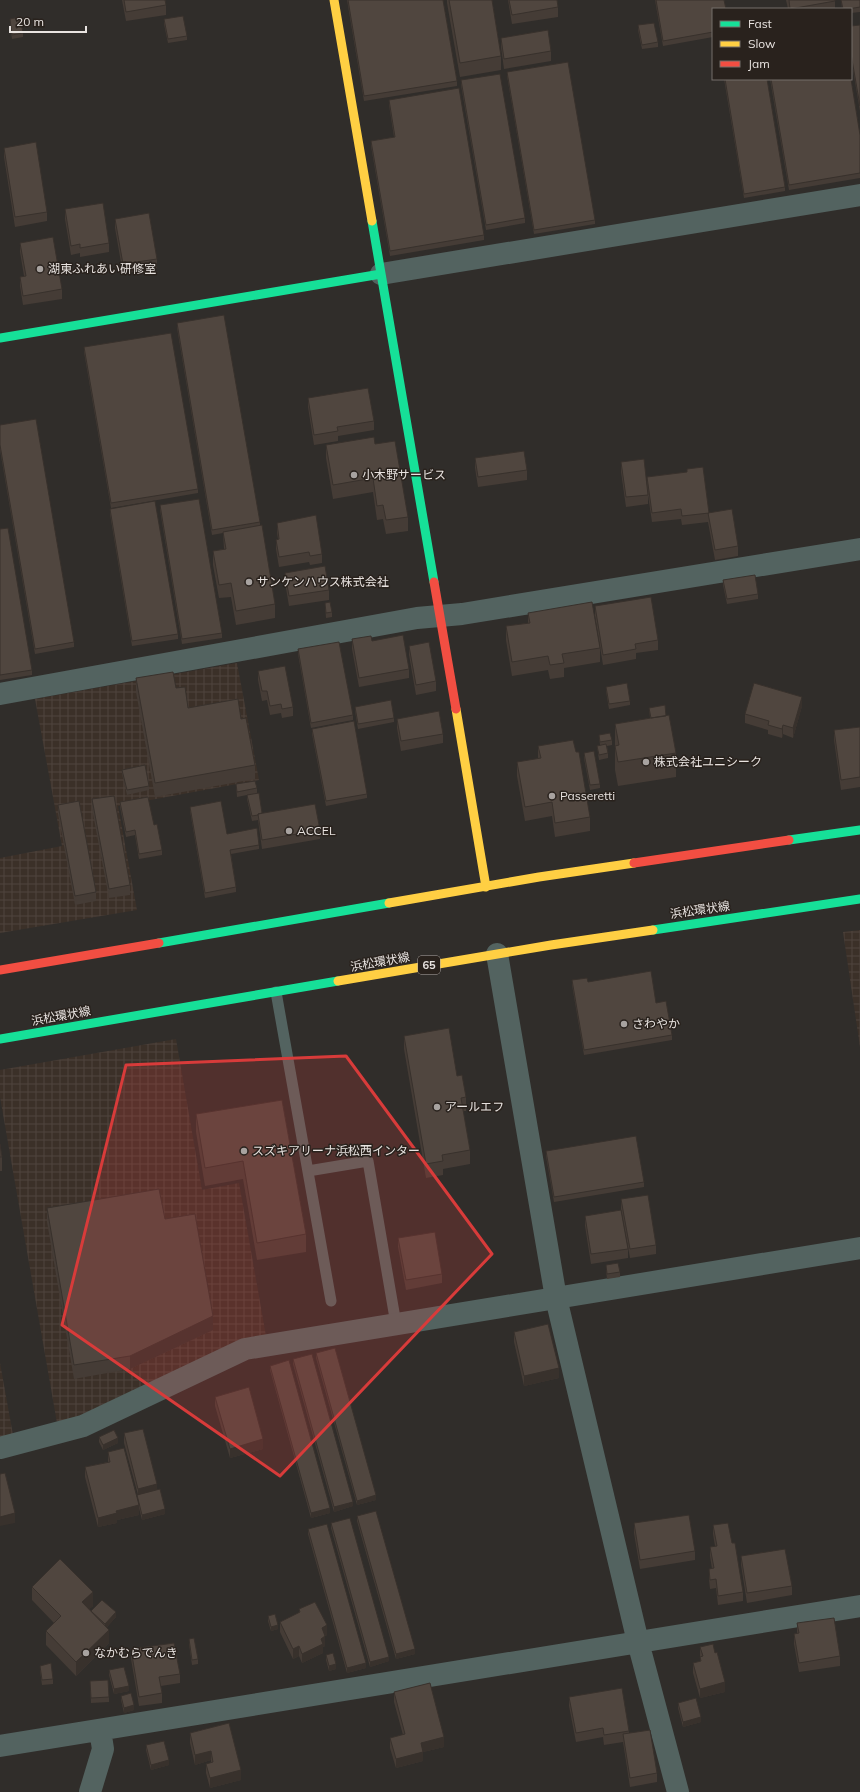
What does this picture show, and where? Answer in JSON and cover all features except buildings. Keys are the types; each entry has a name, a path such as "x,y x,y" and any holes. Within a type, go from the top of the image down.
{"main road":[{"path":"334,0 486,887"},
{"path":"0,338 381,274"},
{"path":"0,970 539,877 860,830"},
{"name":"浜松環状線","path":"0,1039 497,954 860,899"}],"street":[{"path":"381,274 860,195"},
{"path":"0,694 409,620 860,549"},
{"path":"497,954 556,1298 638,1642 678,1792"},
{"path":"0,1448 83,1426 245,1349 860,1248"},
{"path":"0,1746 860,1606"},
{"path":"90,1792 103,1749 100,1730"}],"lane":[{"path":"276,992 331,1301"},
{"path":"308,1171 368,1161 396,1324"}],"highlighted area":[{"path":"346,1056 492,1254 280,1476 62,1325 126,1065"}],"shaded area":[{"path":"237,663 259,780 118,806 137,910 0,933 0,858 62,846 35,699"},
{"path":"860,930 860,1047 843,932"},
{"path":"176,1039 202,1190 239,1183 266,1336 79,1417 57,1423 0,1097 0,1070"},
{"path":"0,1363 13,1435 0,1438"}],"traffic: fast":[{"path":"372,221 434,582"},
{"path":"0,338 381,274"},
{"path":"789,840 860,830"},
{"path":"653,930 860,899"},
{"path":"159,943 389,903"},
{"path":"0,1039 338,981"}],"traffic: slow":[{"path":"334,0 372,221"},
{"path":"456,709 486,887"},
{"path":"389,903 539,877 634,863"},
{"path":"338,981 551,945 653,930"}],"traffic: jam":[{"path":"434,582 456,709"},
{"path":"634,863 789,840"},
{"path":"0,970 159,943"}],"place":[{"name":"湖東ふれあい研修室","path":"40,269"},
{"name":"小木野サービス","path":"354,475"},
{"name":"サンケンハウス株式会社","path":"249,582"},
{"name":"株式会社ユニシーク","path":"646,762"},
{"name":"Passeretti","path":"552,796"},
{"name":"ACCEL","path":"289,831"},
{"name":"さわやか","path":"624,1024"},
{"name":"アールエフ","path":"437,1107"},
{"name":"スズキアリーナ浜松西インター","path":"244,1151"},
{"name":"なかむらでんき","path":"86,1653"}]}
